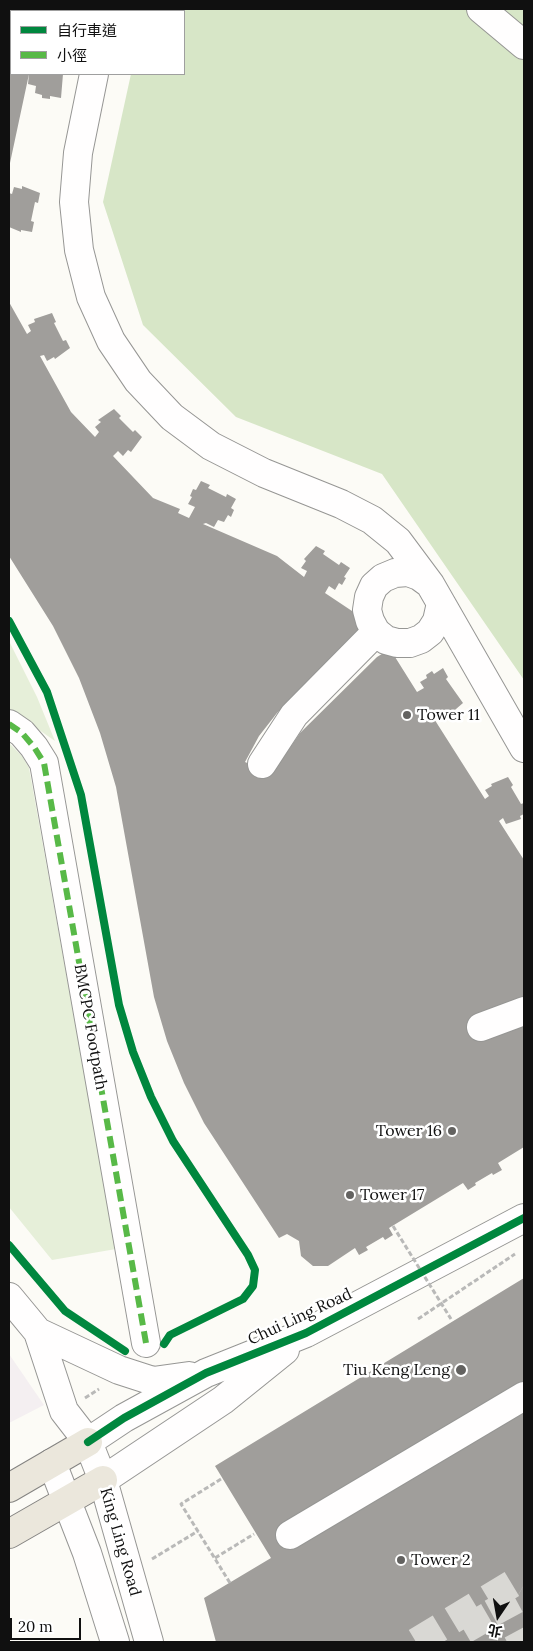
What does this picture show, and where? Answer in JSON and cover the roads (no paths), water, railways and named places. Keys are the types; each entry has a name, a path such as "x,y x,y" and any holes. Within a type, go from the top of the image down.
{"main road":[{"name":"Chui Ling Road","path":"9,1488 88,1442"},
{"name":"Chui Ling Road","path":"9,1534 103,1480"}],"street":[{"path":"481,9 524,45"},
{"path":"94,75 78,153 74,202 78,250 88,288 111,341 138,382 172,417 211,446 246,464 341,504 372,520 398,541 435,594 524,748"},
{"path":"408,572 420,576 435,594 437,621 430,632 421,639 410,643 397,643 386,640 376,632 370,622 367,610 369,597 374,586 383,578 395,573 408,572"},
{"path":"262,764 276,738 294,715 376,632"},
{"name":"BMCPC Footpath","path":"9,724 28,740 44,763 146,1343"},
{"path":"481,1027 524,1011"},
{"name":"Chui Ling Road","path":"88,1442 124,1418 206,1373 306,1333 524,1218"},
{"path":"9,1296 38,1332 119,1370 153,1381 206,1373"},
{"name":"King Ling Road","path":"38,1332 64,1411 88,1442 103,1480 150,1642"},
{"name":"Chui Ling Road","path":"103,1480 223,1400 306,1333"},
{"path":"290,1535 524,1396"},
{"name":"King Ling Road","path":"52,1463 68,1501 115,1642"}],"tunnel":[{"path":"416,1642 517,1581 524,1585"},
{"path":"497,1594 523,1642"},
{"path":"469,1611 487,1642"}],"place":[{"name":"Tower 11","path":"407,715"},
{"name":"Tower 16","path":"452,1131"},
{"name":"Tower 17","path":"350,1195"},
{"name":"Tiu Keng Leng","path":"461,1370"},
{"name":"Tower 2","path":"401,1560"}]}
